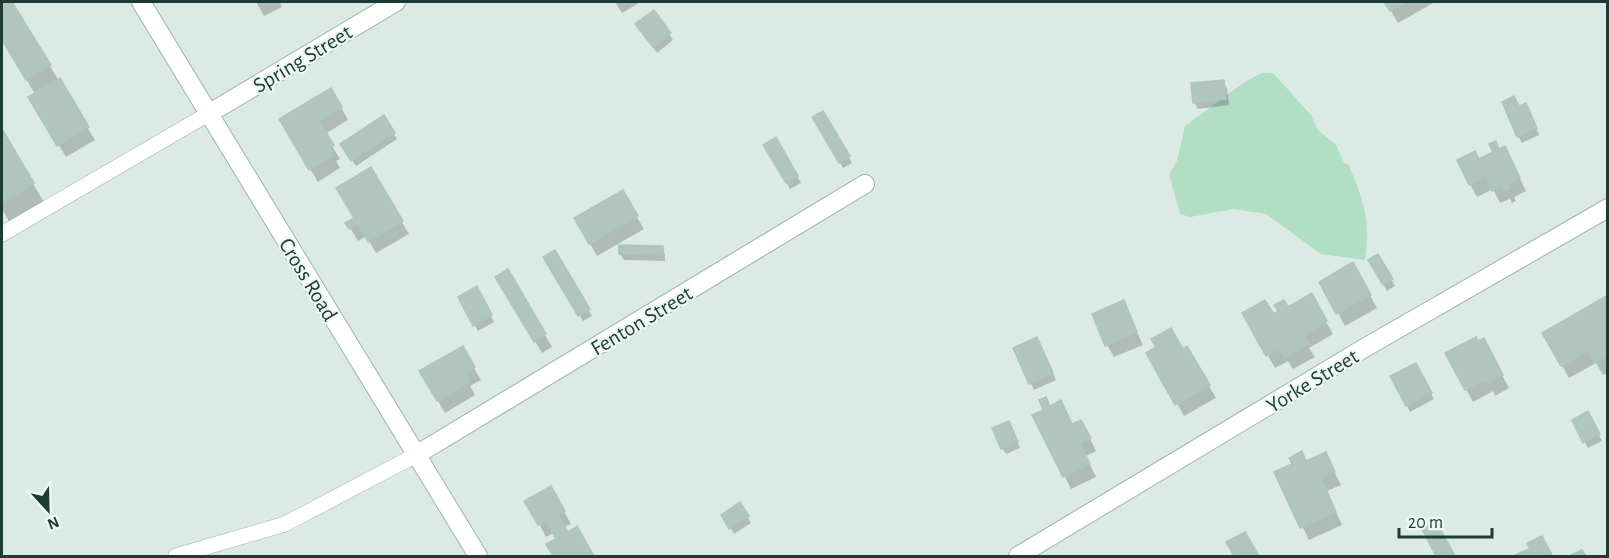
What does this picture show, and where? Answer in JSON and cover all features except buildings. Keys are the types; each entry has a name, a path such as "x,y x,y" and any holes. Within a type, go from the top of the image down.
{"street":[{"name":"Cross Road","path":"141,2 478,556"},
{"name":"Spring Street","path":"208,114 396,2"},
{"name":"Fenton Street","path":"416,455 865,184"},
{"name":"Yorke Street","path":"1018,556 1360,350 1608,208"}],"lane":[{"path":"2,234 208,114"},
{"path":"176,556 285,524 416,455"}],"green space":[{"path":"1262,73 1273,73 1311,115 1318,130 1336,145 1344,163 1349,165 1359,190 1367,222 1365,260 1321,254 1266,214 1234,209 1190,217 1180,214 1169,174 1177,161 1185,126 1246,81"}]}
